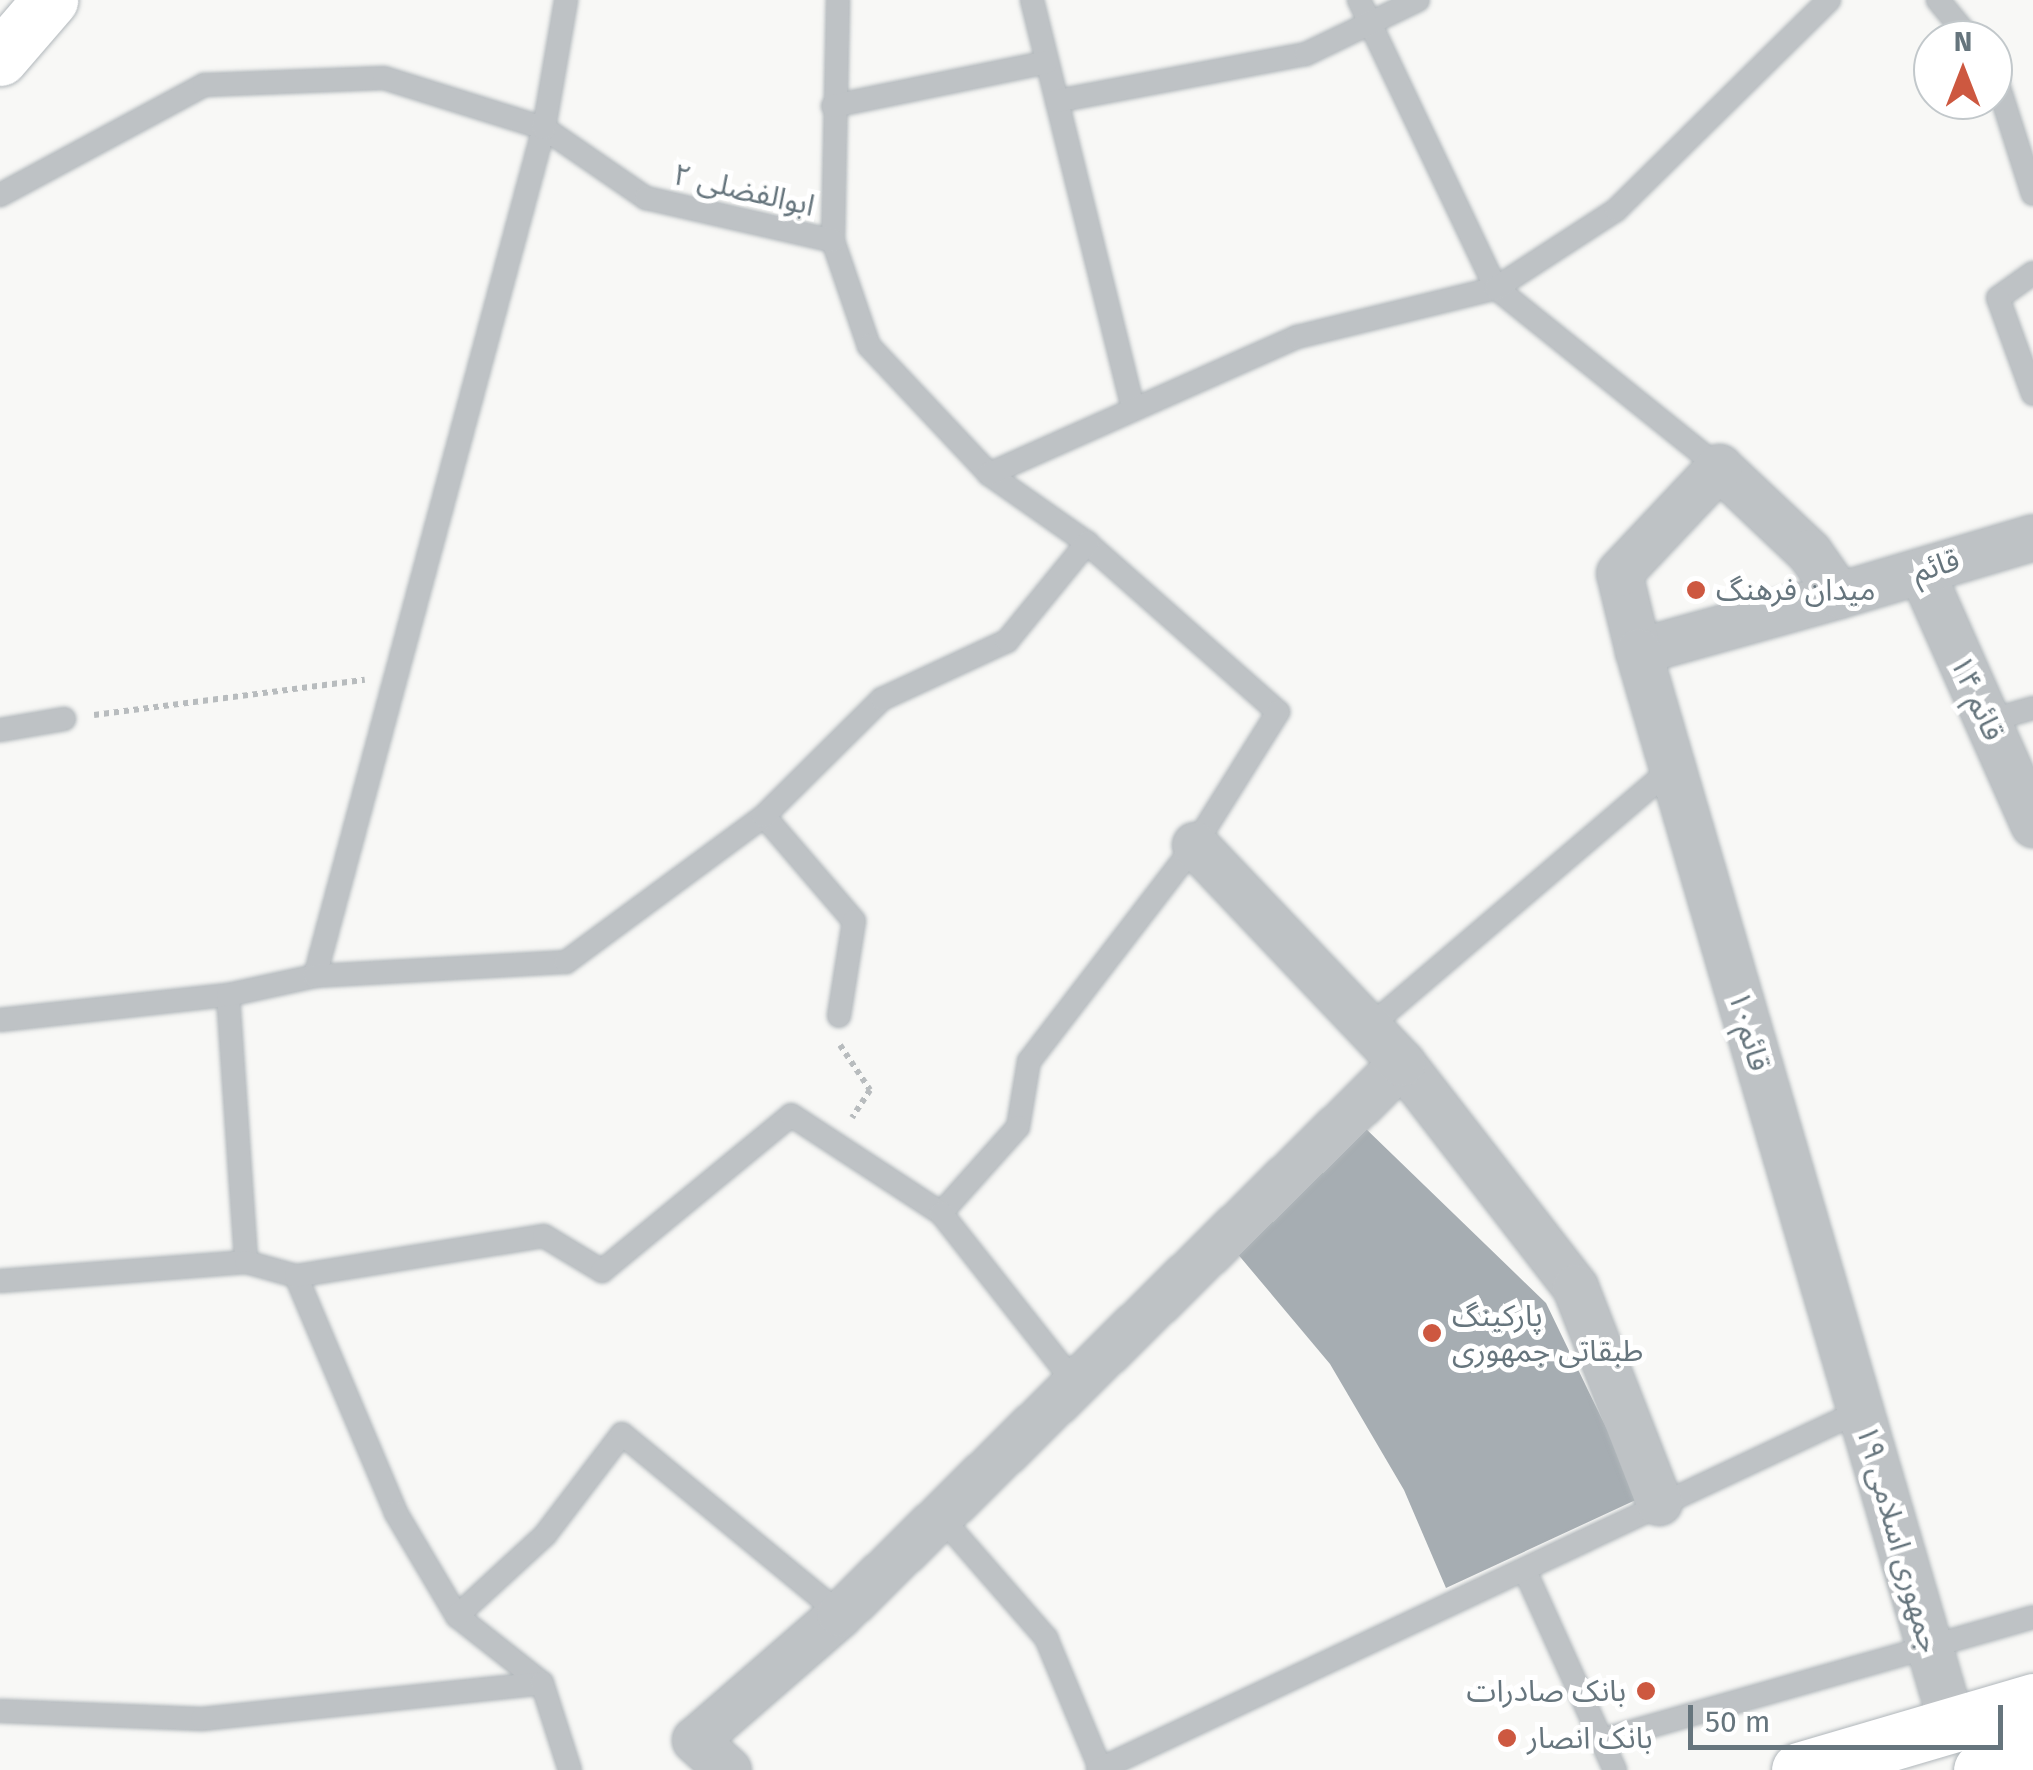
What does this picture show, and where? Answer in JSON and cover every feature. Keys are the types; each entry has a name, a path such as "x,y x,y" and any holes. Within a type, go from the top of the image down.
{"main road":[{"path":"0,58 50,0"},
{"path":"1967,1748 2033,1701"},
{"path":"1800,1770 1967,1748 2033,1755"}],"street":[{"path":"1719,467 1809,552 1839,595"},
{"name":"قائم۱۰","path":"1719,467 1620,573 1638,651 1860,1410"},
{"name":"قائم","path":"1638,651 2033,537"},
{"name":"قائم ۱۴","path":"1921,571 2030,809"},
{"path":"1196,846 1402,1062 1576,1287 1660,1502"},
{"path":"728,1770 694,1740 840,1614 1402,1062"},
{"name":"جمهوری اسلامی ۱۹","path":"1860,1410 1930,1647 1967,1748"}],"lane":[{"path":"314,976 544,128 566,0"},
{"path":"838,0 832,241 869,346 989,474 1087,543 1278,712 1196,846 1029,1061 1018,1127 941,1213"},
{"path":"1032,0 1132,406"},
{"path":"1359,0 1496,288 1719,467"},
{"path":"1057,101 1306,54 1418,0"},
{"path":"989,474 1132,406 1297,336 1496,288 1616,210 1829,0"},
{"path":"1938,0 1954,20"},
{"path":"833,106 1047,62"},
{"name":"ابوالفضلی ۲","path":"0,195 204,85 384,78 544,128 646,198 832,241"},
{"path":"2009,120 2033,194"},
{"path":"2033,273 1998,298 2033,394"},
{"path":"0,1020 228,995 314,976 566,962 764,816 882,698 1007,642 1087,543"},
{"path":"1988,722 2033,708"},
{"path":"0,730 64,719"},
{"path":"1369,1027 1672,768"},
{"path":"764,816 854,921 839,1016"},
{"path":"228,995 246,1262"},
{"path":"0,1280 246,1262 296,1276 544,1236 602,1271 791,1116 941,1213 1074,1382"},
{"path":"296,1276 396,1513 457,1616 542,1683 570,1770"},
{"path":"940,1516 1046,1638 1100,1770 1526,1573 1660,1502 1860,1410"},
{"path":"457,1616 545,1535 622,1434 840,1614"},
{"path":"1526,1573 1615,1770"},
{"path":"1602,1740 2033,1617"},
{"path":"0,1711 202,1719 542,1683"}],"path":[{"path":"64,719 396,676"},
{"path":"835,1145 870,1090 840,1045 839,1016"}],"building":[{"name":"پارکینگ طبقاتی جمهوری","path":"1363,1126 1546,1303 1640,1498 1446,1588 1404,1490 1330,1364 1231,1246"}],"place":[{"name":"میدان فرهنگ","path":"1696,590"},
{"name":"پارکینگ طبقاتی جمهوری","path":"1432,1333"},
{"name":"بانک صادرات","path":"1646,1691"},
{"name":"بانک انصار","path":"1507,1738"}]}
